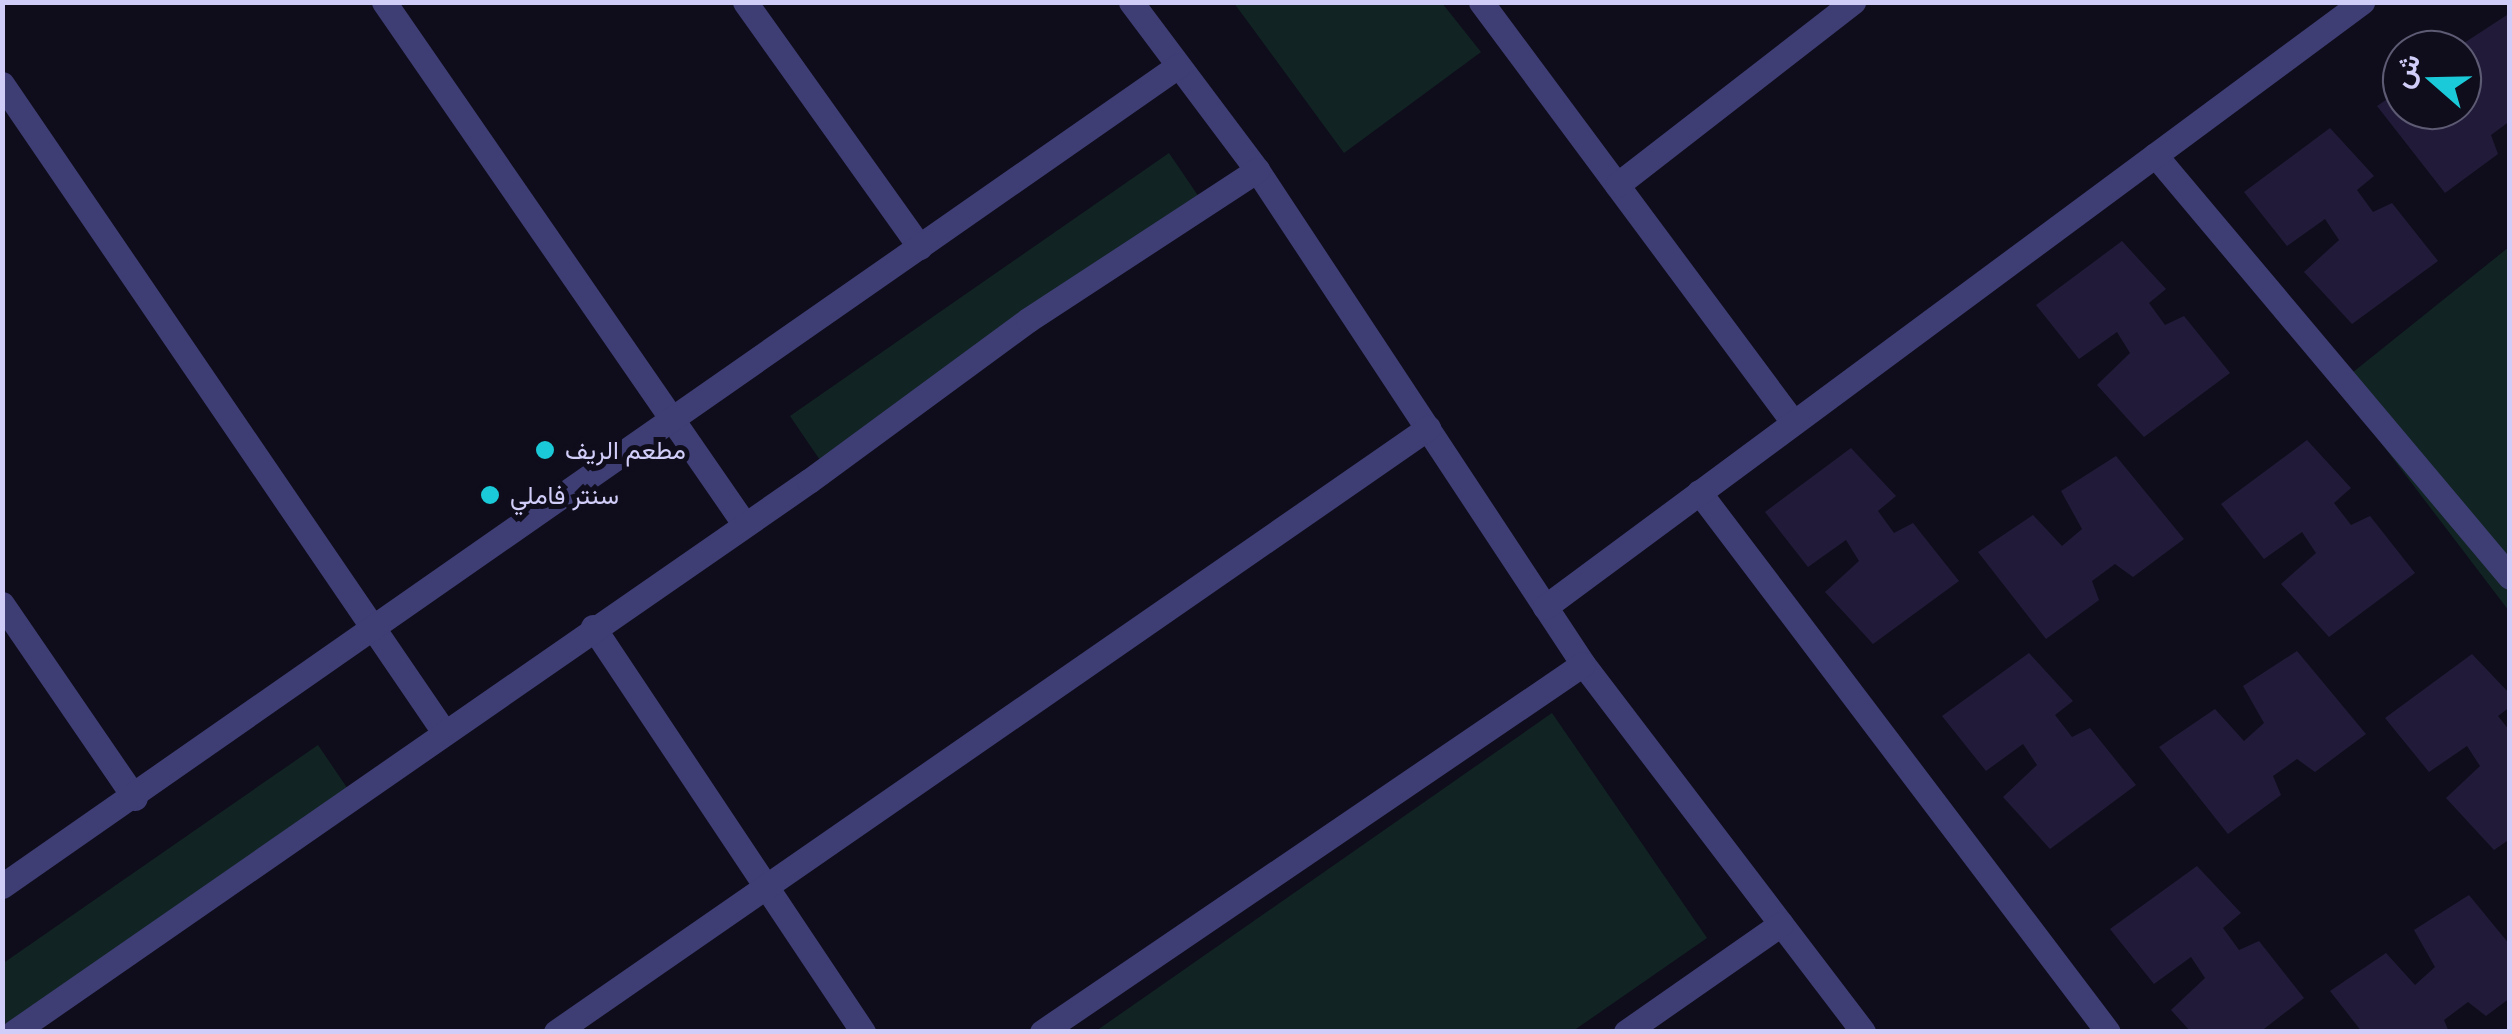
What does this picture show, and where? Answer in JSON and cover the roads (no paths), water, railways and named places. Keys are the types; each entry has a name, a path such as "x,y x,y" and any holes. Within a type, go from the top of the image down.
{"street":[{"path":"384,2 669,423 745,525"},
{"path":"746,2 920,247"},
{"path":"1131,2 1257,170 1583,664 1863,1032"},
{"path":"1481,2 1793,422"},
{"path":"1616,185 1853,2"},
{"path":"1546,607 2362,2"},
{"path":"2,886 135,798 1178,66"},
{"path":"2,84 370,631 444,732"},
{"path":"2155,155 2510,577"},
{"path":"14,1032 745,525 1028,320 1257,170"},
{"path":"556,1032 1428,428"},
{"path":"1699,492 2108,1032"},
{"path":"2,604 135,798"},
{"path":"593,627 768,884 863,1032"},
{"path":"1042,1032 1583,664"},
{"path":"1626,1032 1781,924"}],"place":[{"name":"مطعم الريف","path":"545,450"},
{"name":"سنتر فاملي","path":"490,495"}]}
